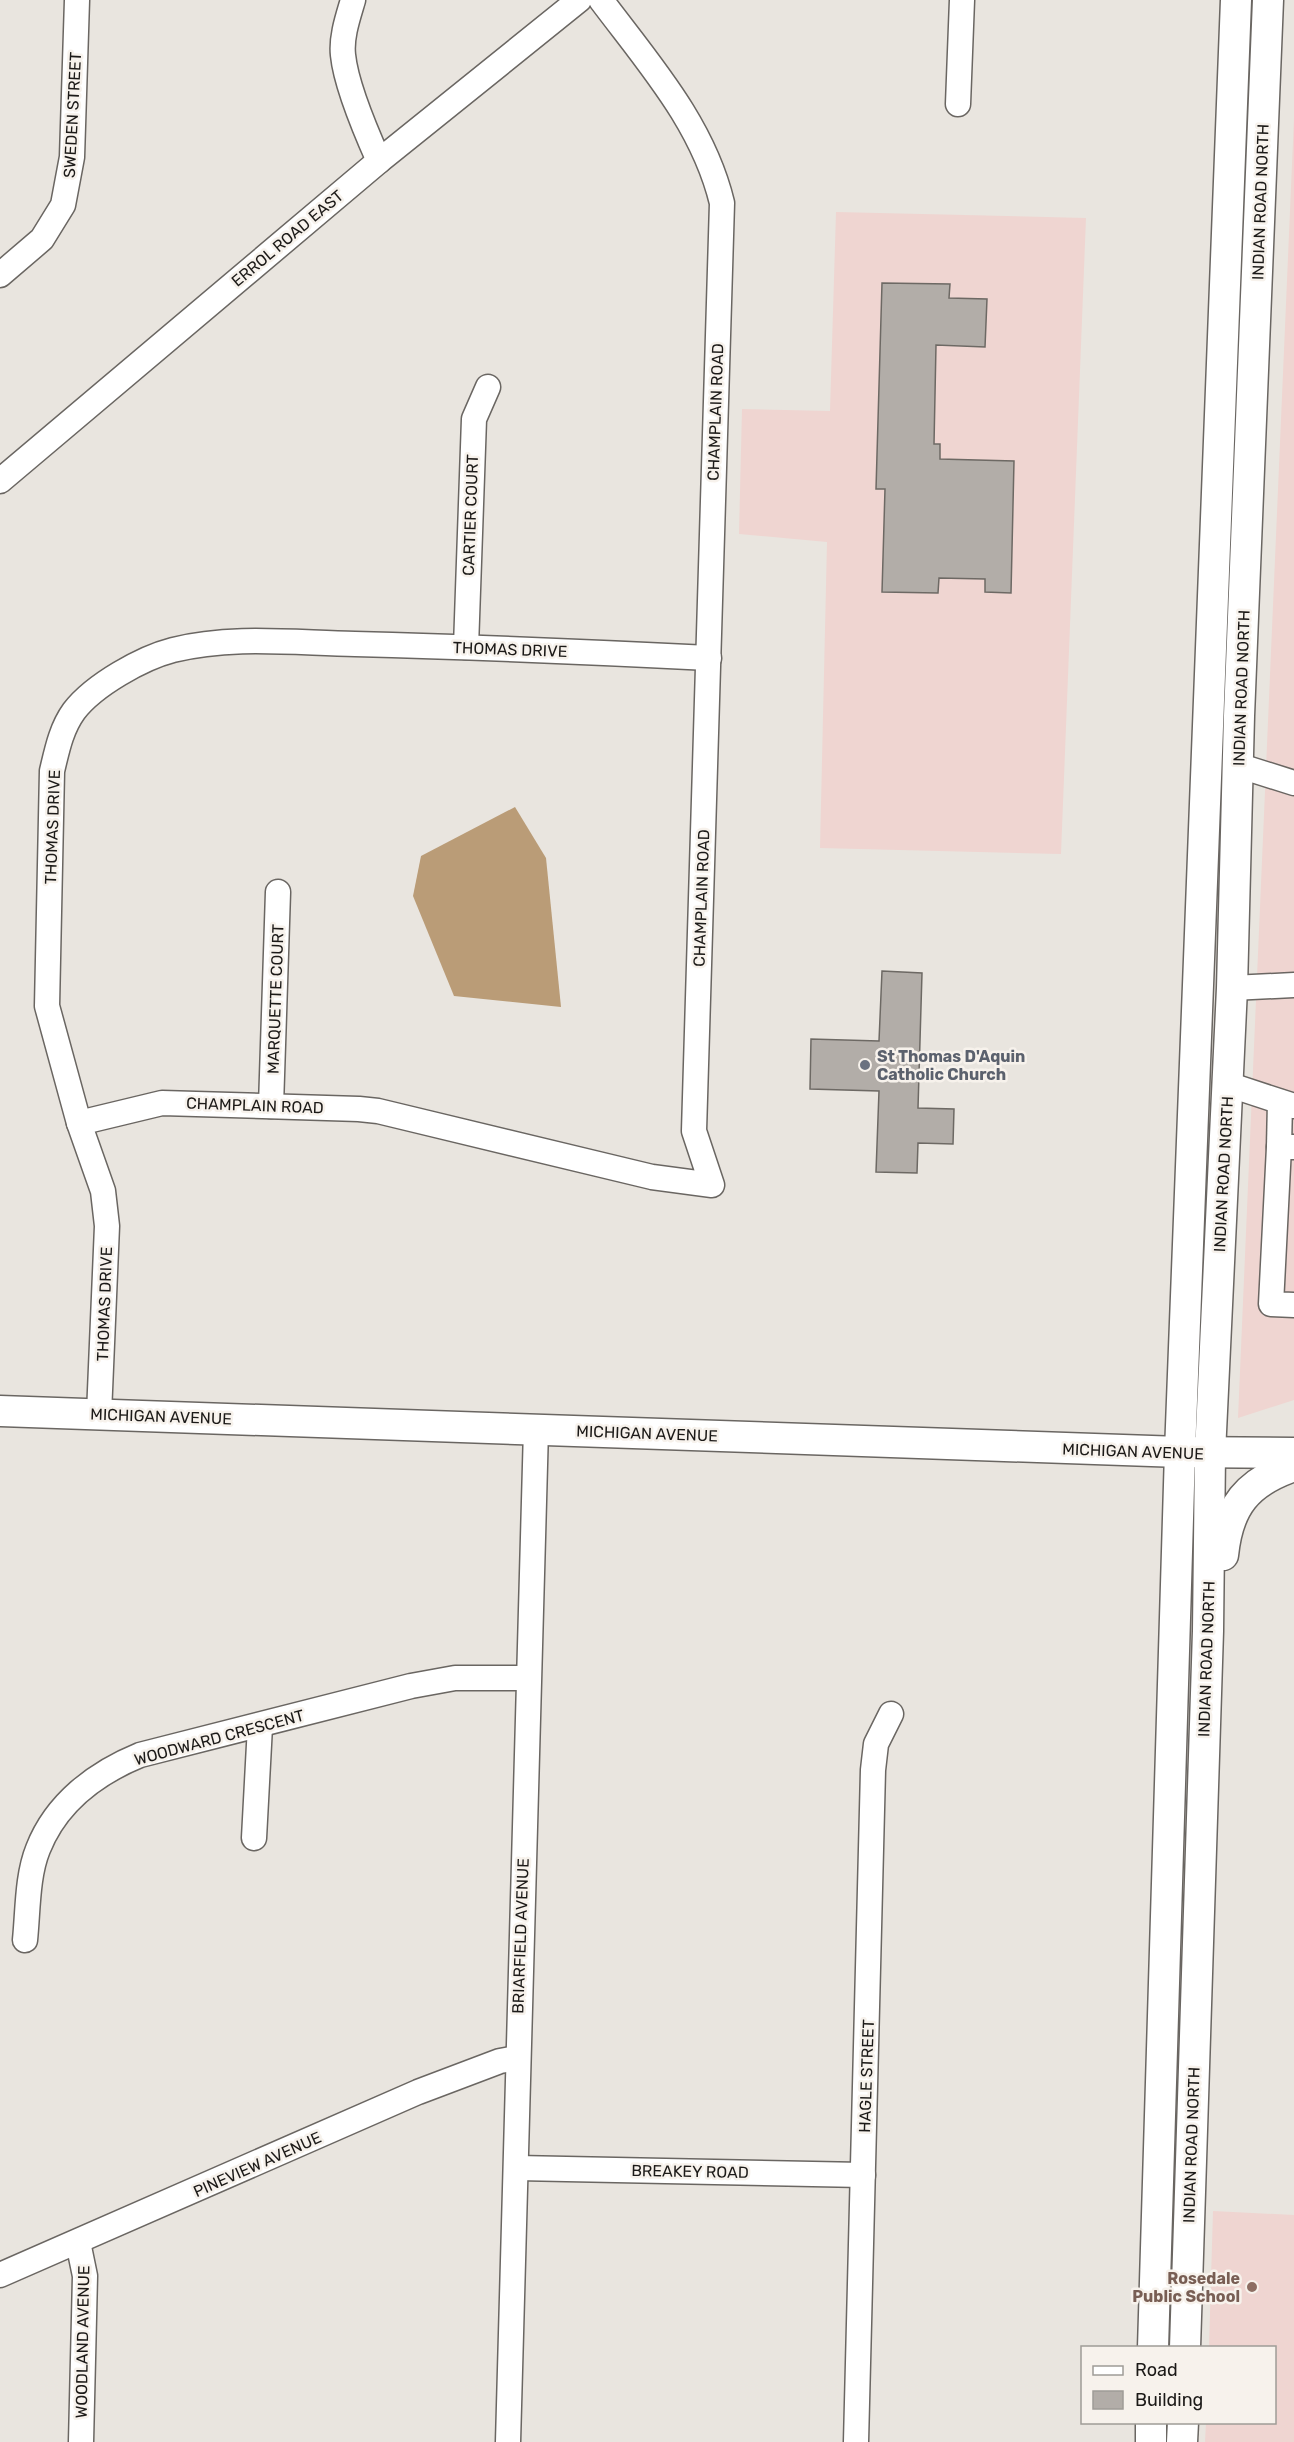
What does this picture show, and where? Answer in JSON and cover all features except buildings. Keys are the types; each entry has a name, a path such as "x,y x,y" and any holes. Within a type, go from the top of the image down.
{"main road":[{"name":"INDIAN ROAD NORTH","path":"1153,2346 1180,1452 1236,0"},
{"name":"INDIAN ROAD NORTH","path":"1185,2346 1208,1631 1210,1453 1232,988 1238,765 1268,0"},
{"name":"MICHIGAN AVENUE","path":"0,1411 1210,1453 1294,1453"},
{"path":"1208,1631 1221,1574 1228,1521 1234,1508 1253,1486 1294,1466"},
{"path":"1151,2442 1152,2424"},
{"path":"1182,2442 1183,2424"}],"street":[{"name":"SWEDEN STREET","path":"0,275 42,239 63,204 72,157 77,0"},
{"path":"353,0 346,23 343,54 362,122 379,161"},
{"name":"ERROL ROAD EAST","path":"0,481 379,161 579,0"},
{"name":"CHAMPLAIN ROAD","path":"79,1123 162,1103 378,1112 652,1177 712,1185 694,1131 722,203 715,172 688,116 601,0"},
{"path":"958,104 962,0"},
{"name":"CARTIER COURT","path":"465,647 474,419 488,387"},
{"name":"THOMAS DRIVE","path":"99,1414 107,1226 103,1191 79,1123 46,1006 52,771 58,740 74,711 99,689 138,663 172,650 216,641 465,647 709,658"},
{"path":"1238,765 1294,783"},
{"name":"MARQUETTE COURT","path":"272,1106 278,892"},
{"path":"1232,988 1294,985"},
{"path":"1227,1084 1287,1104 1287,1147 1271,1304 1294,1305"},
{"name":"BRIARFIELD AVENUE","path":"508,2442 536,1429"},
{"name":"WOODWARD CRESCENT","path":"25,1940 37,1850 56,1817 75,1796 100,1775 140,1755 436,1681 455,1678 528,1678"},
{"name":"HAGLE STREET","path":"856,2442 873,1770 876,1744 891,1714"},
{"path":"254,1838 260,1726"},
{"name":"PINEVIEW AVENUE","path":"0,2275 418,2092 500,2061 517,2058"},
{"name":"BREAKEY ROAD","path":"517,2168 863,2175"},
{"name":"WOODLAND AVENUE","path":"78,2242 85,2276 81,2442"}],"shaded area":[{"path":"1294,118 1294,1400 1238,1418"},
{"path":"836,212 1086,218 1061,854 820,848 827,542 739,534 742,409 830,411"},
{"path":"515,807 546,858 561,1007 454,996 413,896 421,856"},
{"name":"Rosedale Public School","path":"1213,2211 1294,2215 1294,2442 1205,2442 1206,2424 1276,2424 1276,2346 1209,2346"}],"place":[{"name":"St Thomas D'Aquin Catholic Church","path":"865,1065"},
{"name":"Rosedale Public School","path":"1252,2287"}]}
